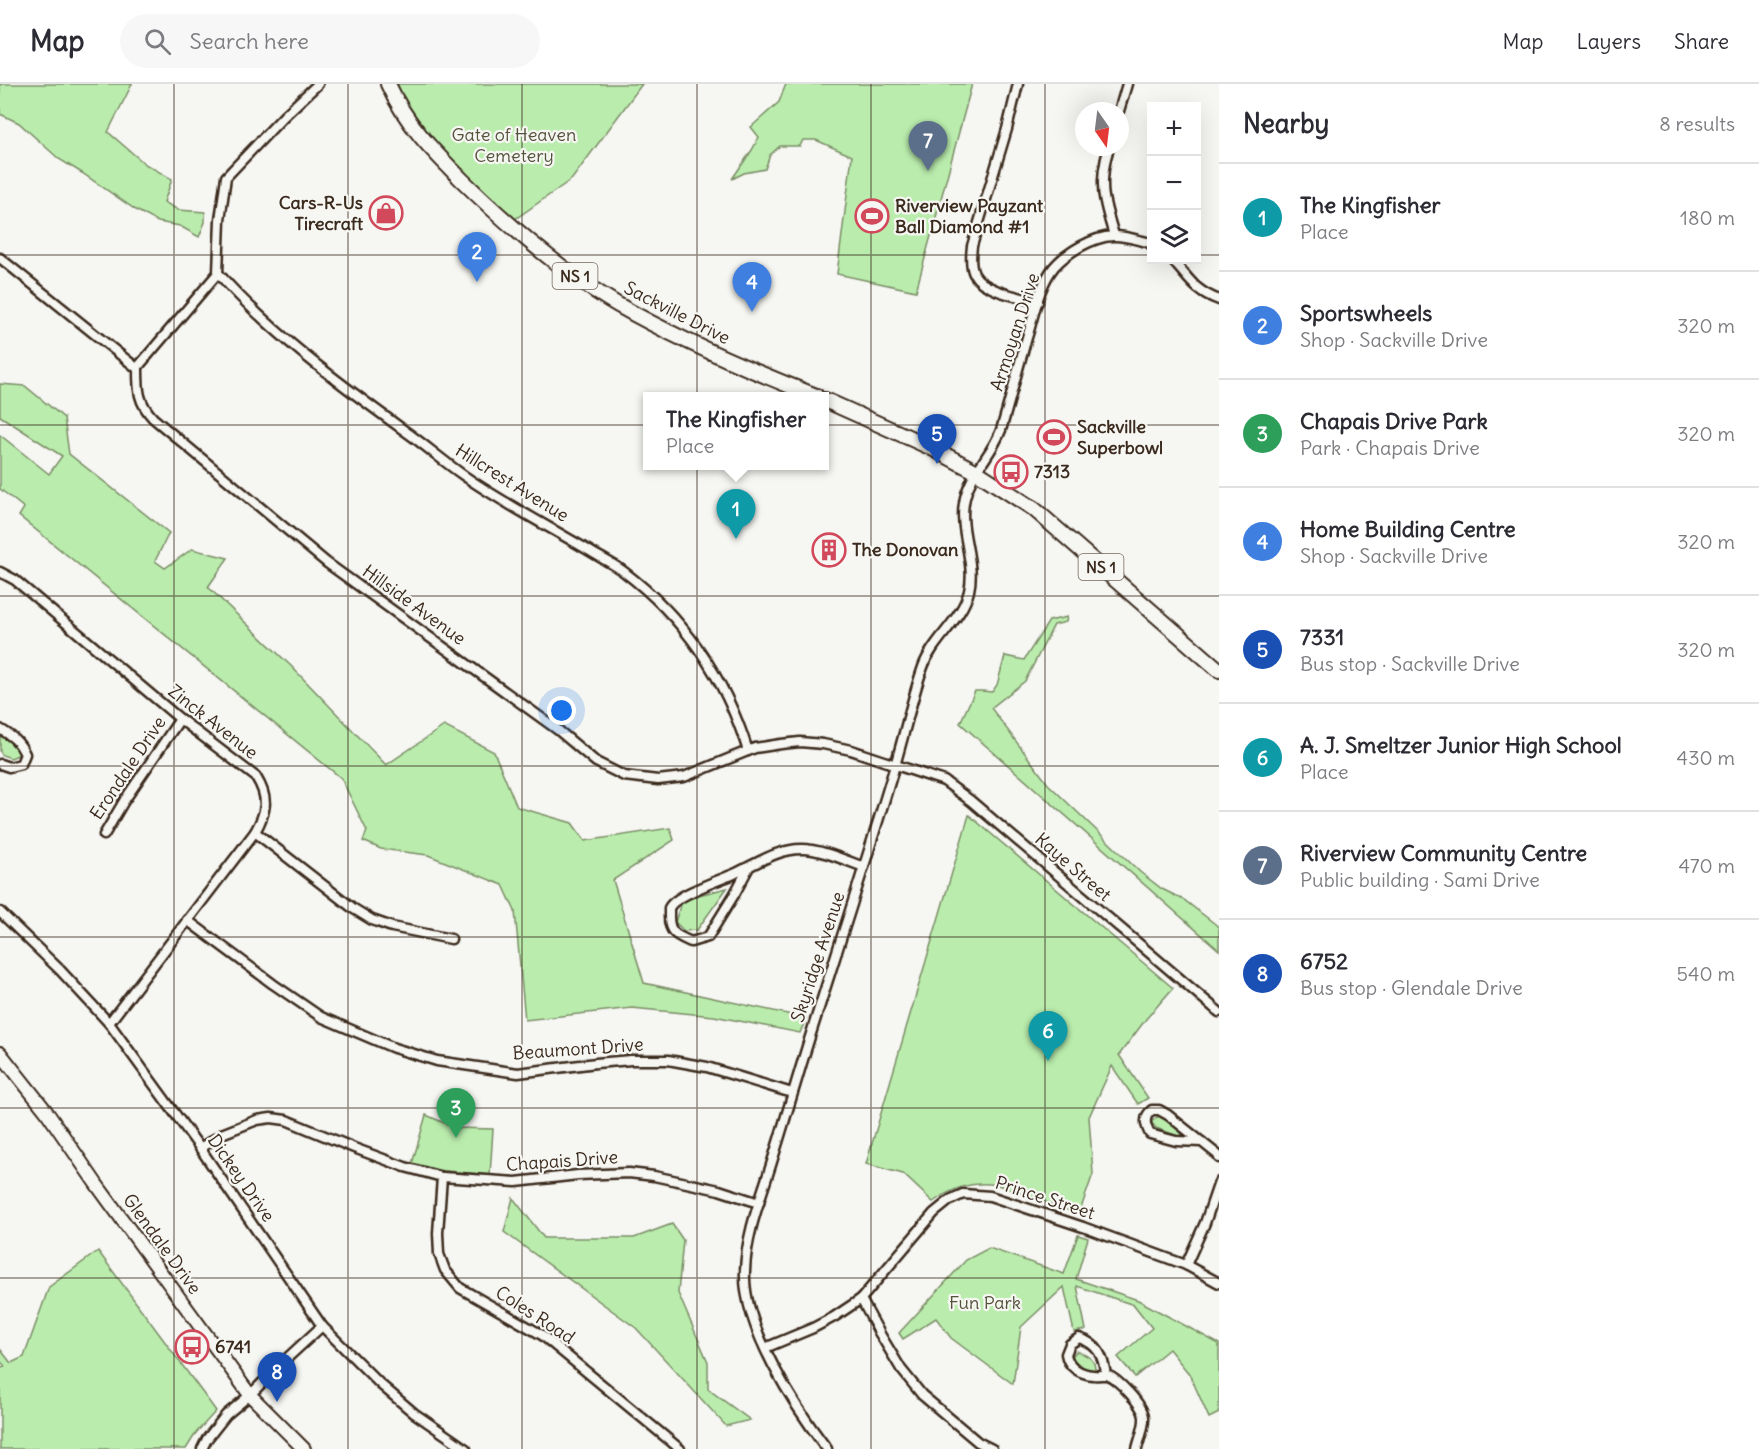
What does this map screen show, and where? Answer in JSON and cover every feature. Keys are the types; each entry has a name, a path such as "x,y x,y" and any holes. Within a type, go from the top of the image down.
{"main road":[{"name":"Sackville Drive","path":"388,84 397,105 417,132 447,165 508,224 541,251 616,304 729,360 806,392"},
{"name":"NS 1","path":"829,402 930,447 977,472 1034,509 1219,670"},
{"name":"Glendale Drive","path":"0,1053 46,1111 250,1395 304,1449"}],"street":[{"path":"0,258 137,368 218,273 220,220 226,177 318,84"},
{"path":"1018,84 972,246 971,262 974,275 986,285 995,290 1038,302"},
{"path":"1122,102 1127,84"},
{"path":"1105,156 1101,183 1104,204 1114,236"},
{"name":"Armoyan Drive","path":"977,472 1001,429 1038,302 1044,284 1054,268 1072,250 1114,236 1147,242"},
{"path":"1175,264 1191,284 1219,300"},
{"name":"Hillcrest Avenue","path":"218,273 239,297 340,384 462,475 622,571 656,599 683,627 707,660 738,720 748,751"},
{"name":"Hillside Avenue","path":"137,368 141,400 153,418 327,563 558,730 596,762 624,776 658,780 684,777 748,751 800,742 851,750 895,766"},
{"name":"Skyridge Avenue","path":"827,1449 781,1380 765,1348 753,1319 744,1273 750,1235 759,1203 895,766 912,697 925,660 960,611 970,589 963,504 966,492 977,472"},
{"name":"Zinck Avenue","path":"0,572 15,580 180,719 256,777 263,788 266,800 263,819 255,832 109,1023"},
{"name":"Erondale Drive","path":"104,835 124,801 180,719"},
{"path":"0,729 21,744 25,754 21,764 9,767 0,764"},
{"name":"Kaye Street","path":"895,766 944,781 954,787 1219,1012"},
{"path":"255,832 354,909 372,920 392,927 451,939"},
{"path":"749,867 735,895 708,937 691,942 675,934 669,923 669,909 673,903 686,894 763,859 803,849 823,853 864,867"},
{"name":"Dickey Drive","path":"0,912 60,970 109,1023 200,1148 322,1326 414,1413 466,1449"},
{"name":"Beaumont Drive","path":"188,920 321,1017 394,1048 437,1061 518,1073 596,1063 669,1060 707,1067 792,1093"},
{"path":"1202,1142 1176,1141 1150,1134 1146,1123 1147,1115 1152,1110 1159,1110 1168,1115 1202,1142 1218,1155 1219,1158"},
{"name":"Chapais Drive","path":"200,1148 224,1132 257,1120 272,1118 286,1120 405,1167 442,1177 516,1182 578,1174 629,1173 719,1190 759,1203"},
{"name":"Coles Road","path":"442,1177 438,1233 439,1254 446,1270 460,1287 542,1335 680,1449"},
{"path":"1186,1265 1205,1223 1219,1182"},
{"name":"Prince Street","path":"765,1348 824,1322 861,1299 934,1214 950,1200 963,1194 990,1196 1083,1227 1186,1265 1219,1282"},
{"path":"861,1299 901,1369 922,1395 978,1442 992,1449"},
{"path":"202,1449 226,1415 322,1326"},
{"path":"1106,1375 1101,1353 1092,1345 1079,1338 1070,1344 1066,1354 1068,1363 1073,1368 1090,1375 1106,1375 1123,1386 1142,1411 1144,1422 1137,1449"}],"green space":[{"path":"0,84 132,84 108,132 145,164 172,179 164,202 178,210 205,212 205,222 199,237 180,226 158,222 136,210 59,159 19,123 0,114"},
{"name":"Gate of Heaven Cemetery","path":"388,84 642,84 572,179 508,224 447,165"},
{"path":"786,84 972,84 916,291 837,274 852,156 816,140 803,140 800,146 780,146 770,155 765,169 744,173 732,179 759,137 751,127 779,102"},
{"path":"0,384 25,386 64,418 69,454 169,533 155,561 165,568 192,549 228,558 208,587 291,666 386,765 444,726 494,752 517,807 572,823 585,841 670,828 674,840 613,880 644,983 806,1018 800,1033 714,1016 632,1008 525,1020 515,911 503,885 428,855 381,849 363,841 367,831 341,778 19,516 24,508 0,489 0,435 49,474 62,456 0,416"},
{"path":"1067,617 1066,622 1054,625 1025,681 991,708 1048,784 1140,872 1162,889 1184,900 1219,927 1219,950 960,723 975,691 992,692 997,685 1005,656 1024,660 1049,621"},
{"path":"0,736 12,742 20,754 11,758 2,755"},
{"path":"969,815 1173,988 1119,1055 1148,1098 1138,1104 1112,1066 1089,1117 1093,1174 1079,1214 998,1185 989,1184 964,1186 948,1192 933,1202 903,1174 866,1164"},
{"path":"727,888 697,930 684,931 675,922 681,903 699,895"},
{"path":"426,1115 456,1128 493,1129 490,1175 436,1170 412,1164"},
{"path":"1160,1115 1180,1130 1183,1138 1156,1128 1151,1122"},
{"path":"513,1198 544,1238 634,1238 672,1224 683,1240 678,1293 708,1362 708,1389 750,1420 726,1426 636,1328 504,1232"},
{"name":"Fun Park","path":"1078,1235 1088,1238 1076,1279 1138,1300 1219,1344 1219,1413 1209,1418 1190,1375 1169,1349 1135,1377 1118,1357 1152,1328 1134,1305 1077,1286 1086,1330 1074,1332 1064,1287 1021,1327 1013,1384 951,1338 936,1318 903,1339 899,1333 966,1260 989,1248 1064,1274"},
{"path":"98,1251 216,1411 196,1433 186,1449 0,1449 0,1369 5,1366 0,1361 0,1349 11,1363 24,1357 49,1287"},
{"path":"1077,1351 1093,1361 1095,1372 1087,1371 1076,1363 1072,1356"}],"place":[{"name":"Riverview Community Centre","path":"928,171"},
{"name":"Cars-R-Us Tirecraft","path":"386,213"},
{"name":"Riverview Payzant Ball Diamond #1","path":"872,216"},
{"name":"Sportswheels","path":"477,282"},
{"name":"Home Building Centre","path":"752,312"},
{"name":"Sackville Superbowl","path":"1054,437"},
{"name":"7331","path":"937,464"},
{"name":"7313","path":"1011,472"},
{"name":"The Kingfisher","path":"736,539"},
{"name":"The Donovan","path":"829,550"},
{"name":"A. J. Smeltzer Junior High School","path":"1048,1061"},
{"name":"Chapais Drive Park","path":"456,1138"},
{"name":"6741","path":"192,1347"},
{"name":"6752","path":"277,1402"}]}
